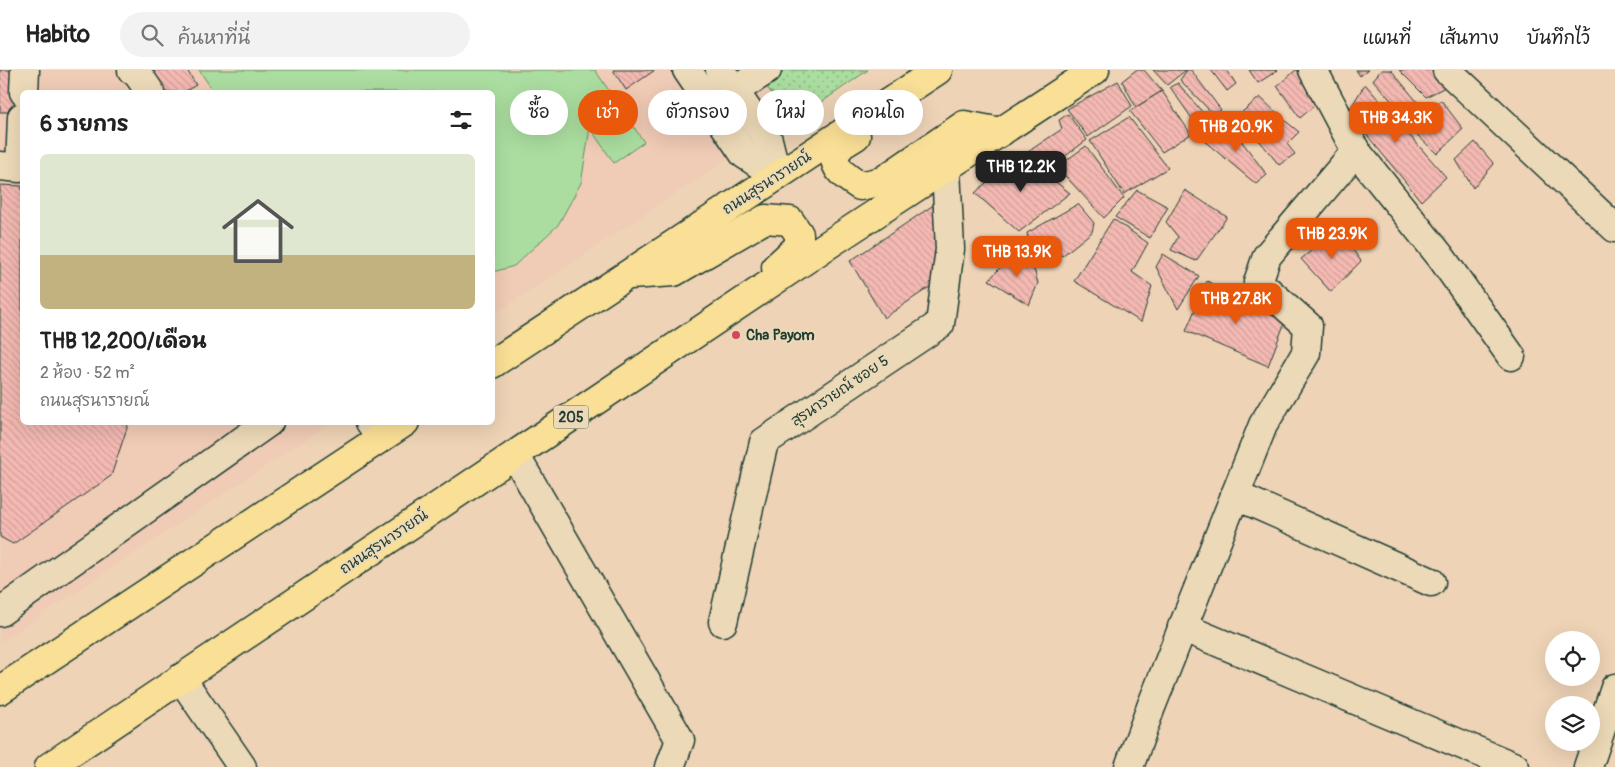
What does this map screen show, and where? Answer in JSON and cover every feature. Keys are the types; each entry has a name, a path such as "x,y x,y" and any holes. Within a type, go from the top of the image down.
{"main road":[{"name":"ถนนสุรนารายณ์","path":"49,767 720,318 1095,70"},
{"name":"ถนนสุรนารายณ์","path":"495,362 935,72"},
{"name":"ถนนสุรนารายณ์","path":"935,72 864,131 843,144 834,154 835,164 843,176 860,186 882,181 964,124 1001,132"},
{"name":"ถนนสุรนารายณ์","path":"628,275 674,272 765,219 790,220 799,234 799,246 720,318"},
{"path":"0,690 375,430 394,425"}],"street":[{"path":"24,90 25,70"},
{"path":"132,70 137,73 149,90"},
{"path":"686,70 744,154 777,176"},
{"path":"767,70 727,80 768,140 777,176"},
{"path":"1313,70 1356,151 1441,257 1511,356"},
{"path":"1447,70 1615,228"},
{"path":"1129,767 1182,627 1263,425 1306,353 1308,326 1258,282 1267,256 1356,151"},
{"path":"0,166 20,168"},
{"name":"สุรนารายณ์ ซอย 5","path":"723,622 764,442 940,324 950,249 946,169"},
{"path":"0,612 265,425"},
{"path":"515,455 680,740 670,767"},
{"path":"1235,495 1431,582"},
{"path":"1182,627 1515,767"},
{"path":"181,678 242,767"},
{"path":"1588,767 1615,688"}],"shaded area":[{"path":"0,70 861,70 824,95 824,90 757,90 757,135 763,135 495,314 495,90 20,90 20,425 327,425 0,642"}],"green space":[{"path":"199,70 595,70 609,90 578,90 578,135 589,135 581,183 558,225 514,266 495,271 495,90 213,90"},
{"path":"754,70 868,70 839,90 834,90 834,94 824,101 824,90 769,90"},
{"path":"638,133 644,142 614,163 595,135 638,135"}],"building":[{"path":"0,70 17,70 15,112 0,112"},
{"path":"144,70 187,70 196,85 187,90 158,90"},
{"path":"613,70 655,70 626,90"},
{"path":"1136,70 1144,70 1162,91 1136,107 1122,81"},
{"path":"1153,70 1186,70 1167,85"},
{"path":"1187,70 1191,70 1221,110 1214,115 1180,80"},
{"path":"1211,70 1227,70 1236,84 1227,91"},
{"path":"1249,70 1278,70 1258,83"},
{"path":"1296,70 1302,70 1321,100 1300,118 1277,86"},
{"path":"1356,70 1368,70 1360,76"},
{"path":"1381,70 1391,70 1419,104 1404,115 1373,80"},
{"path":"1399,70 1435,70 1451,84 1426,97"},
{"path":"1118,81 1132,106 1088,137 1067,109"},
{"path":"1178,83 1208,119 1200,130 1170,87"},
{"path":"1365,84 1446,177 1421,201 1348,112"},
{"path":"1162,91 1191,134 1162,152 1130,111"},
{"path":"1260,97 1283,119 1259,140 1241,113"},
{"path":"1441,100 1463,129 1437,154 1408,126"},
{"path":"1068,114 1087,140 1048,169 1029,151 1062,129 1059,120"},
{"path":"1129,117 1168,168 1124,194 1090,141"},
{"path":"1283,119 1299,132 1287,144 1295,154 1279,165 1259,140"},
{"path":"1228,123 1267,175 1256,184 1203,140"},
{"path":"1475,142 1494,164 1473,188 1456,160"},
{"path":"1086,146 1124,198 1104,218 1057,167"},
{"path":"1019,153 1070,193 1019,232 975,193"},
{"path":"0,185 20,186 20,425 128,425 111,476 13,544 0,537"},
{"path":"1137,190 1168,207 1150,238 1115,217"},
{"path":"1185,190 1227,217 1196,261 1171,250 1178,237 1166,222"},
{"path":"941,200 937,282 884,318 850,261"},
{"path":"1078,204 1094,223 1092,232 1062,256 1044,242 1030,248 1027,233"},
{"path":"1113,219 1148,243 1132,272 1152,286 1141,322 1074,281"},
{"path":"1338,229 1361,261 1331,292 1301,259"},
{"path":"1012,254 1032,262 1038,283 1029,305 989,280"},
{"path":"1163,254 1199,276 1178,309 1156,267"},
{"path":"1207,281 1285,322 1268,366 1186,331"}],"place":[{"name":"Cha Payom","path":"736,335"}]}
